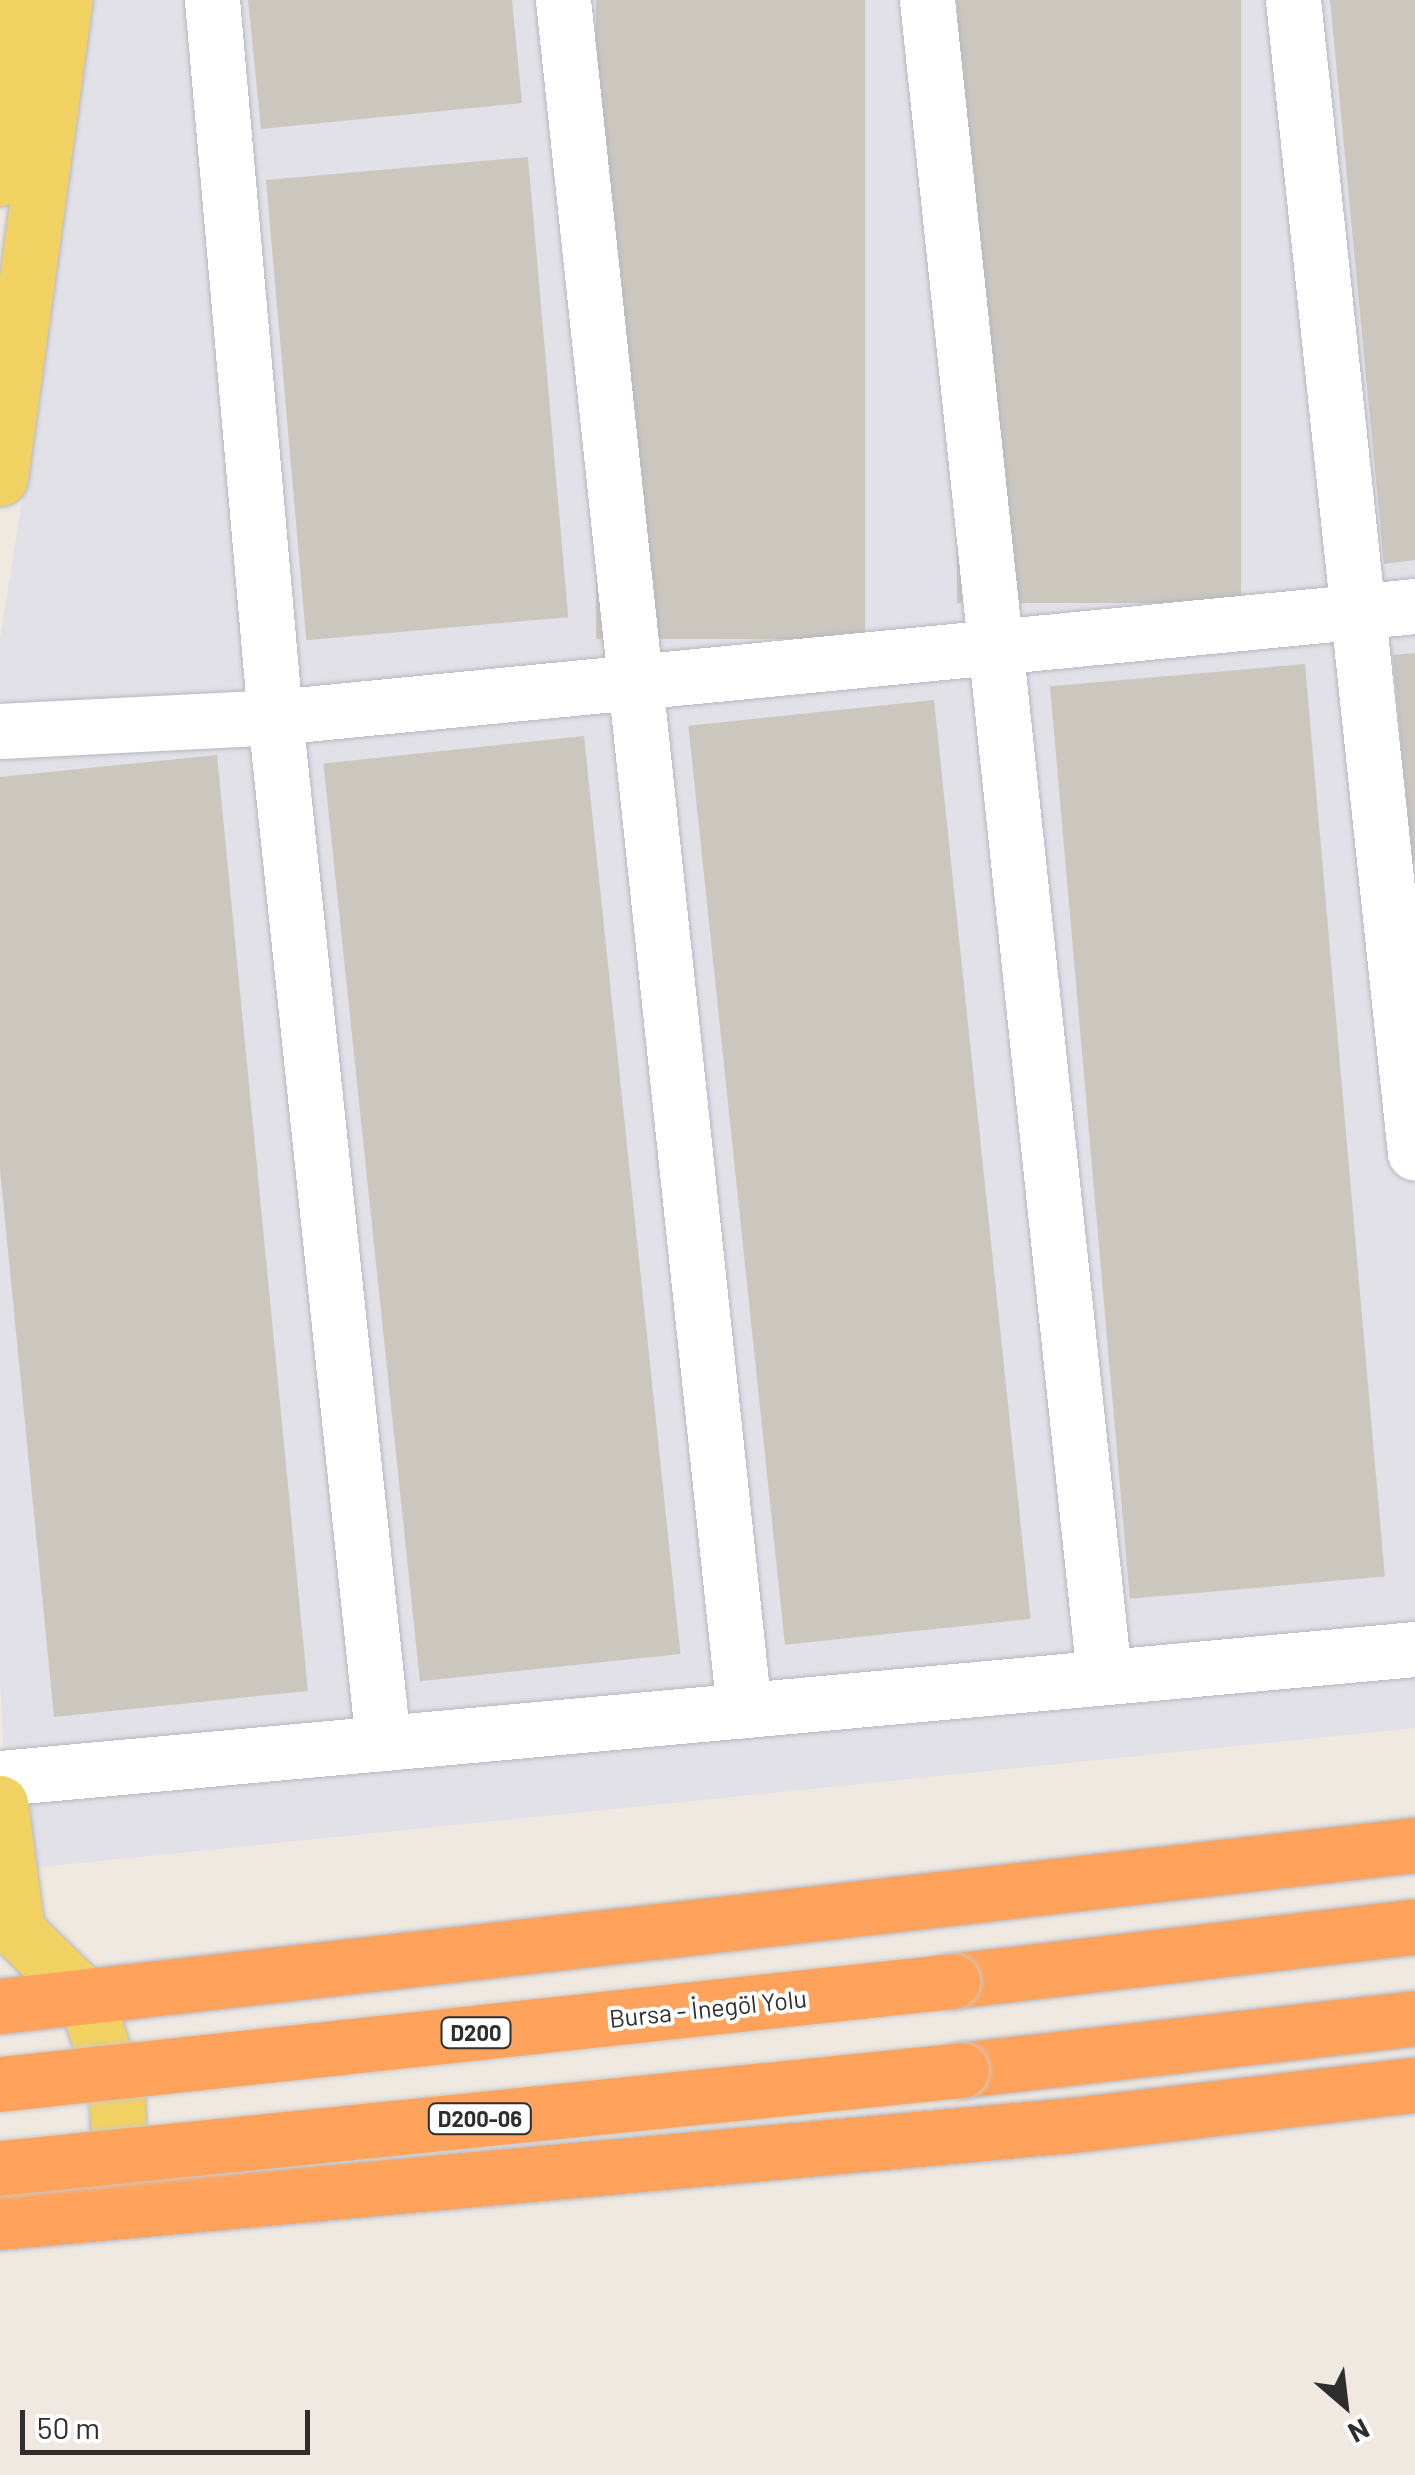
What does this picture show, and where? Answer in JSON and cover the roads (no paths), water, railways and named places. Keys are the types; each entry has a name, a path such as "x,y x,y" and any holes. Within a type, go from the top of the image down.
{"highway":[{"path":"0,2006 1415,1845"},
{"name":"Bursa - İnegöl Yolu","path":"0,2084 1415,1927"},
{"name":"D200-06","path":"0,2168 960,2070 1415,2018"},
{"path":"0,2222 120,2208 1072,2125 1415,2085"}],"main road":[{"path":"0,178 23,0"},
{"path":"0,478 65,0"},
{"path":"0,1803 16,1932 86,1998 117,2096 120,2208"}],"street":[{"path":"212,0 275,717 383,1743"},
{"path":"563,0 744,1710"},
{"path":"926,0 1104,1677"},
{"path":"1293,0 1415,1153"},
{"path":"0,731 275,717 1415,606"},
{"path":"0,1778 1415,1649"}]}
